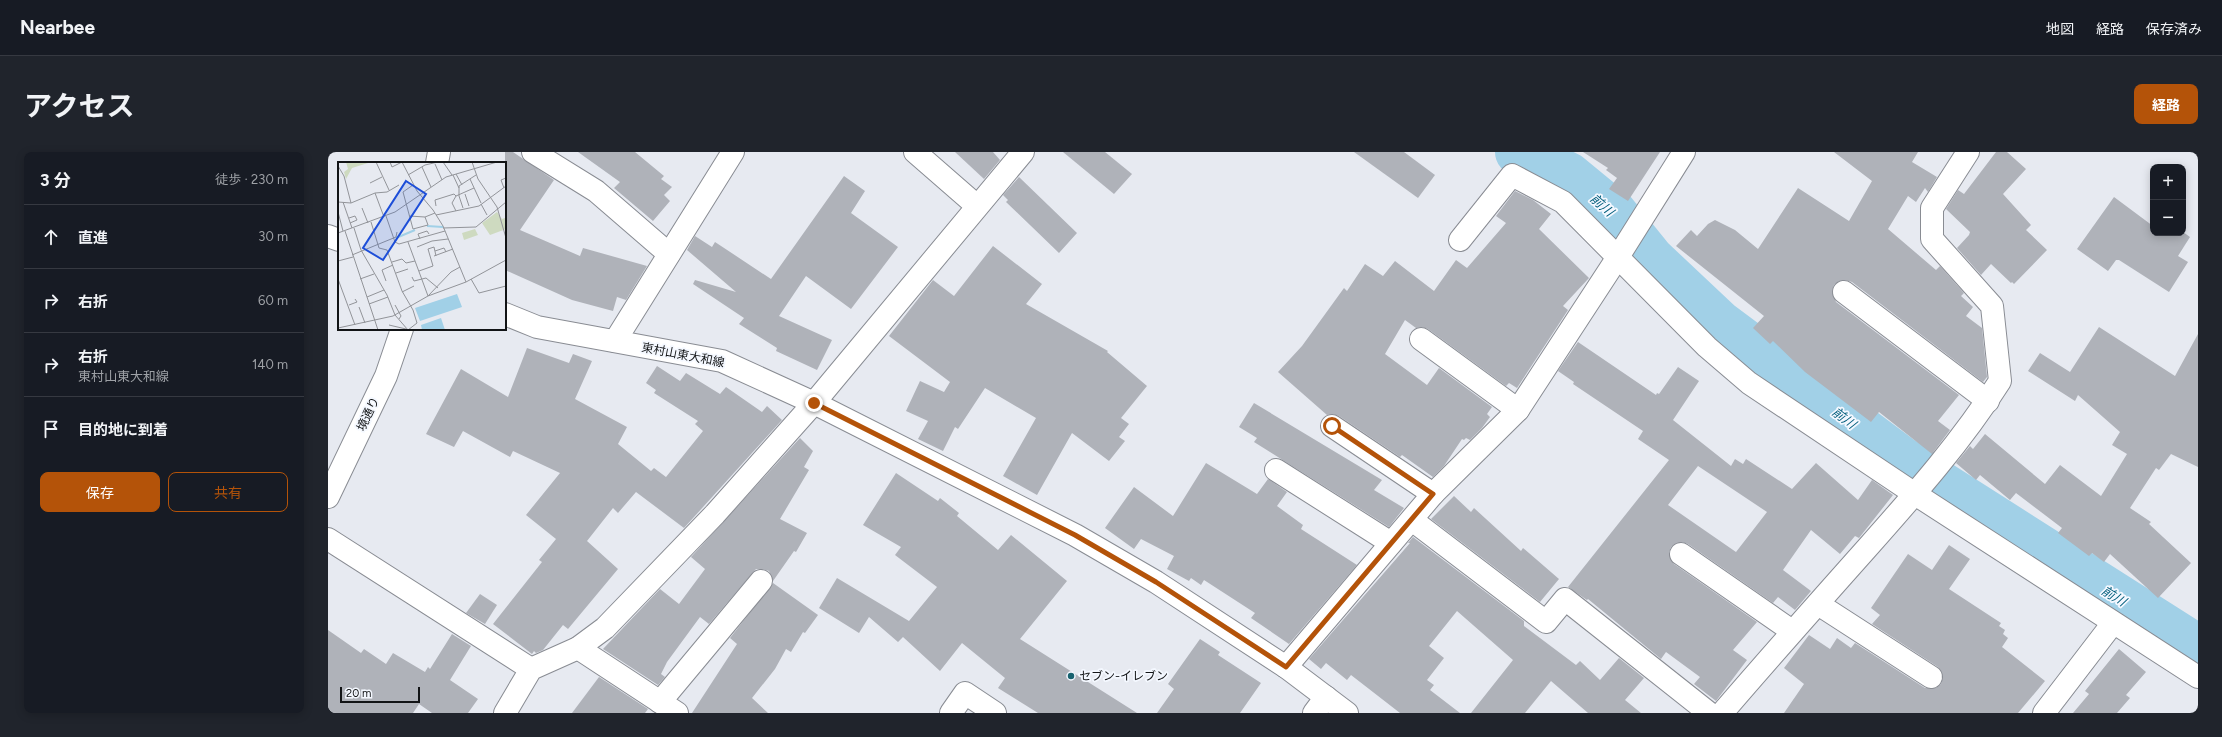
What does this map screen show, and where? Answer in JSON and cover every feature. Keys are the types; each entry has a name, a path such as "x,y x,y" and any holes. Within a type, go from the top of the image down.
{"street":[{"path":"437,162 439,152"},
{"path":"532,152 596,191 669,254"},
{"path":"615,341 733,152"},
{"path":"915,152 977,206"},
{"path":"505,713 531,670 578,648 610,623 715,514 814,403 1023,152"},
{"path":"1286,667 1433,494 1518,410 1684,152"},
{"path":"1722,713 1940,465 1988,401 2000,382 1992,306 1932,239 1932,208 1968,152"},
{"path":"1460,240 1512,175 1563,202 1621,252 1707,347 1749,383 1918,490 2113,623 2198,677"},
{"path":"328,236 338,240"},
{"path":"1844,292 1988,401"},
{"name":"東村山東大和線","path":"506,314 537,326 722,361 814,403 1075,535 1156,582 1286,667 1320,705 1347,713"},
{"name":"境通り","path":"328,497 386,376 402,330"},
{"path":"1421,339 1518,410"},
{"path":"1332,426 1433,494"},
{"path":"1276,470 1391,543"},
{"path":"1412,520 1546,622 1565,599 1709,713"},
{"path":"328,539 531,670"},
{"path":"1681,554 1792,632"},
{"path":"578,648 669,707 761,580"},
{"path":"1818,604 1931,677"},
{"path":"2044,713 2113,623"},
{"path":"951,713 965,693 995,713"}],"building":[{"path":"505,152 513,152 554,180 520,230 580,256 583,248 647,266 626,300 617,297 613,311 572,300 506,270"},
{"path":"578,152 635,152 664,176 661,179 672,187 664,195 670,201 653,221 614,188 620,182"},
{"path":"955,152 993,152 1000,160 984,179"},
{"path":"1063,152 1105,152 1132,174 1114,194"},
{"path":"1354,152 1404,152 1435,175 1418,198"},
{"path":"1583,152 1660,152 1628,201 1609,189 1617,178 1606,170 1608,168"},
{"path":"1834,152 1918,152 1912,162 1937,177 1928,192 1925,188 1916,202 1908,196 1888,229 1936,270 1940,266 1964,293 1961,296 1973,307 1966,316 1982,328 1987,377 1983,382 1852,282 1845,280 1839,281 1834,285 1832,291 1836,302 1959,395 1938,421 1950,430 1932,454 1879,412 1871,422 1805,372 1773,341 1770,344 1753,328 1764,316 1676,246 1691,230 1697,236 1708,224 1715,220 1735,230 1758,249 1798,188 1849,221 1872,181"},
{"path":"1996,152 2007,152 2026,169 2003,194 2031,225 2026,230 2047,250 2014,284 2012,282 2011,283 1991,264 1981,275 1957,248 1970,232 1946,209 1958,190 1964,194"},
{"path":"844,176 865,191 851,213 898,247 851,309 806,276 779,316 832,340 817,370 776,351 777,348 739,324 744,318 693,284 695,280 736,292 687,250 695,236 712,247 715,242 771,279"},
{"path":"1019,177 1077,233 1059,253 1006,202 1008,200 1003,195"},
{"path":"1515,191 1533,200 1551,214 1539,229 1589,278 1563,306 1568,310 1517,388 1509,383 1506,386 1428,329 1422,327 1416,328 1405,320 1385,354 1427,385 1439,368 1492,407 1487,414 1490,417 1482,428 1470,440 1466,438 1464,440 1462,439 1444,466 1433,477 1402,455 1400,457 1339,416 1332,414 1327,415 1278,372 1302,346 1344,288 1347,291 1365,264 1383,276 1395,261 1434,291 1456,260 1467,268 1506,223 1496,216"},
{"path":"2114,197 2150,224 2150,236 2186,236 2186,234 2190,237 2178,256 2188,262 2169,292 2119,260 2116,260 2108,271 2077,249"},
{"path":"993,246 1042,284 1026,304 1108,351 1107,352 1147,386 1121,418 1129,424 1119,437 1125,441 1109,461 1072,433 1037,495 1003,476 1036,418 985,388 958,429 955,427 943,451 918,439 928,421 906,411 920,381 944,392 950,382 889,336 933,280 954,296"},
{"path":"2099,327 2175,376 2198,334 2198,467 2171,454 2159,470 2156,468 2130,508 2151,522 2149,524 2191,563 2158,598 2110,554 2104,562 2092,553 2089,556 2058,533 2062,528 2016,493 2010,500 1980,475 1976,480 1956,463 1970,446 1973,449 1985,434 2045,484 2060,465 2101,496 2127,454 2112,445 2120,432 2078,395 2075,401 2028,371 2040,353 2070,372"},
{"path":"1578,342 1656,395 1657,393 1659,394 1678,367 1699,381 1673,420 1731,466 1735,459 1743,464 1746,459 1792,489 1816,463 1858,500 1872,480 1893,495 1859,538 1855,536 1840,554 1811,530 1783,570 1811,591 1795,610 1778,597 1773,603 1688,544 1682,542 1671,547 1669,553 1674,564 1757,622 1733,650 1747,660 1716,701 1694,684 1700,677 1666,652 1661,659 1588,599 1587,600 1568,587 1669,460 1638,439 1643,431 1573,384 1574,382 1558,371","holes":["1698,466 1767,512 1736,552 1668,505"]},
{"path":"527,348 569,363 573,354 592,361 575,399 627,427 618,444 651,471 654,468 666,477 703,431 695,424 698,421 654,393 656,390 646,383 657,366 680,381 686,373 720,394 726,387 762,412 767,406 782,420 684,528 636,492 618,513 613,508 587,541 618,569 568,629 563,625 543,650 536,653 534,651 532,654 493,624 542,562 539,560 556,539 526,515 560,473 513,451 510,457 463,431 454,447 426,434 461,369 508,397"},
{"path":"1254,403 1382,480 1374,490 1404,508 1389,527 1254,442 1257,438 1239,427"},
{"path":"800,438 813,451 804,467 809,470 780,519 807,533 796,552 794,551 773,581 769,571 756,569 709,624 700,617 667,662 661,674 665,677 658,685 603,649 660,589 679,604 705,569 691,557"},
{"path":"1206,463 1257,494 1268,479 1287,492 1277,506 1303,525 1301,529 1357,565 1289,644 1251,618 1255,613 1204,580 1201,585 1191,578 1189,581 1167,569 1174,556 1141,539 1134,549 1105,528 1134,487 1173,516"},
{"path":"896,473 938,501 940,498 959,513 957,516 998,550 1011,535 1067,581 1020,639 1137,713 1038,713 998,688 1005,678 962,643 940,671 903,637 898,642 869,617 859,633 819,608 837,578 909,621 937,587 895,555 901,547 863,525"},
{"path":"1454,496 1471,512 1474,508 1521,551 1523,548 1559,579 1540,602 1431,519"},
{"path":"1413,537 1524,621 1524,626 1576,665 1580,661 1600,680 1619,658 1644,678 1625,700 1641,713 1588,713 1551,681 1525,713 1471,713 1513,660 1457,611 1429,646 1444,658 1427,680 1434,685 1430,690 1460,713 1400,713 1351,675 1347,680 1326,663 1321,669 1309,659 1410,543 1408,543"},
{"path":"1949,545 1970,559 1949,589 2001,623 1999,626 2005,630 2003,634 2008,638 2002,647 2045,681 2018,713 1784,713 1804,684 1784,668 1809,635 1830,649 1837,638 1851,648 1855,643 1925,688 1936,688 1941,684 1943,677 1938,667 1872,624 1880,615 1871,608 1908,554 1932,570"},
{"path":"773,583 818,615 805,633 803,632 791,652 786,649 775,669 752,698 768,713 692,713 737,644 730,638"},
{"path":"480,594 497,605 485,624 466,613"},
{"path":"328,630 361,653 364,649 386,664 393,653 425,672 428,667 430,669 452,634 471,646 450,680 478,699 468,713 432,713 419,704 413,713 328,713"},
{"path":"1200,639 1220,652 1218,655 1261,683 1240,713 1157,713 1174,689 1168,684"},
{"path":"2119,649 2146,672 2126,695 2130,698 2117,713 2073,713 2089,694 2085,691"},
{"path":"599,677 648,709 645,713 572,713"}],"waterway":[{"name":"前川","path":"1519,152 1568,176 1613,213 1651,260 1719,324 1901,460 2198,649"}],"place":[{"name":"セブン-イレブン","path":"1071,676"}],"route":[{"path":"814,403 1075,535 1156,582 1286,667 1433,494 1332,426"}]}
